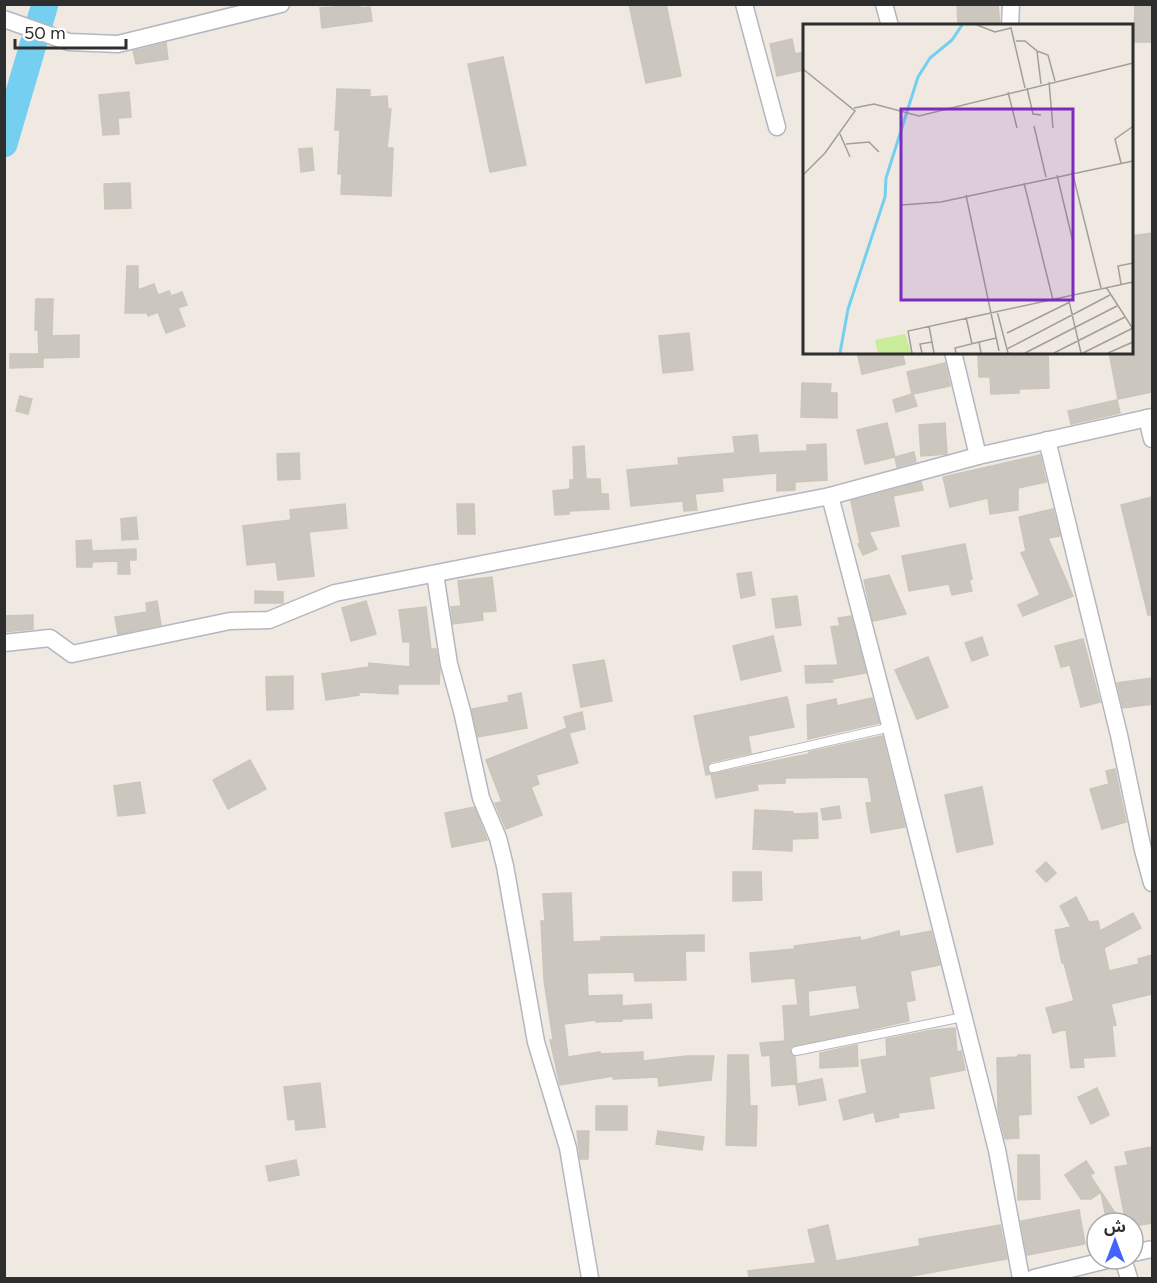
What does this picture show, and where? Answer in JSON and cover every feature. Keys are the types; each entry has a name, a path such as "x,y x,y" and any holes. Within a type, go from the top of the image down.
{"street":[{"path":"4,19 69,42 118,44 280,4"},
{"path":"744,4 777,127"},
{"path":"884,4 889,24"},
{"path":"1010,24 1011,4"},
{"path":"953,354 978,456"},
{"path":"4,643 50,638 72,654 230,621 269,620 335,593 830,496 978,456 1150,417 1152,439"},
{"path":"1047,440 1119,735 1152,883"},
{"path":"830,496 891,727 997,1150 1021,1278"},
{"path":"435,574 449,664 481,798 498,838 505,866 536,1042 568,1148 590,1278"},
{"path":"1034,1278 1085,1265"}],"lane":[{"path":"713,768 891,727"},
{"path":"796,1051 963,1017"}],"building":[{"path":"333,4 360,4 361,8 370,7 372,21 322,28 320,8 333,7"},
{"path":"629,4 666,4 681,76 646,83"},
{"path":"957,4 998,4 1000,24 958,24"},
{"path":"1135,5 1152,5 1152,42 1134,42"},
{"path":"792,39 795,54 803,52 803,70 777,76 770,44"},
{"path":"166,43 168,59 136,64 133,51"},
{"path":"503,57 526,165 490,172 468,64"},
{"path":"337,89 370,90 370,97 387,96 388,109 391,109 387,148 393,148 391,196 341,194 342,174 338,174 340,130 335,130"},
{"path":"129,92 131,117 118,118 119,134 103,135 99,95"},
{"path":"312,148 314,170 301,172 299,149"},
{"path":"130,183 131,208 105,209 104,184"},
{"path":"1152,233 1152,392 1118,399 1109,354 1133,354 1133,236"},
{"path":"127,266 138,266 138,290 154,284 158,295 169,291 171,296 182,292 187,305 178,308 185,326 166,333 158,312 148,316 147,313 125,313"},
{"path":"36,299 53,299 52,336 79,335 79,357 43,358 43,367 10,368 10,354 39,354 38,330 35,330"},
{"path":"689,333 693,370 663,373 659,336"},
{"path":"857,354 902,354 905,364 862,374"},
{"path":"978,354 1048,354 1049,388 1019,389 1019,393 991,394 990,377 979,377"},
{"path":"945,363 950,386 913,394 917,406 896,412 893,400 912,394 907,372"},
{"path":"802,383 831,384 830,393 837,393 837,418 801,417"},
{"path":"20,396 32,399 28,414 16,411"},
{"path":"1117,400 1120,413 1071,424 1068,411"},
{"path":"887,423 895,457 865,464 857,430"},
{"path":"945,423 947,454 921,456 919,425"},
{"path":"757,435 759,453 807,451 807,445 826,444 827,480 795,482 795,490 777,491 777,473 722,478 723,491 695,494 697,510 684,511 683,501 631,506 627,470 679,465 678,458 735,453 733,437"},
{"path":"584,446 586,479 600,479 601,494 608,494 609,509 569,511 569,514 555,515 553,491 570,489 570,480 574,480 573,447"},
{"path":"914,452 916,462 897,467 895,457"},
{"path":"299,453 300,479 278,480 277,454"},
{"path":"1040,455 1046,482 1018,488 1018,510 990,514 988,498 950,507 943,477"},
{"path":"921,482 923,490 893,496 899,526 869,532 877,549 863,555 858,544 860,543 851,501"},
{"path":"1152,497 1152,615 1148,615 1121,505"},
{"path":"345,504 347,528 309,532 314,576 278,580 276,562 247,565 243,526 291,520 290,510"},
{"path":"457,504 474,504 475,534 458,534"},
{"path":"1053,509 1060,536 1048,538 1073,596 1023,616 1018,605 1040,595 1021,553 1026,551 1019,517"},
{"path":"136,517 138,539 122,540 121,519"},
{"path":"91,540 92,551 136,549 136,560 129,560 130,574 118,574 118,561 92,562 92,567 77,567 76,541"},
{"path":"965,544 972,591 952,595 949,584 909,591 902,556"},
{"path":"751,572 755,595 741,598 737,574"},
{"path":"889,575 906,614 873,621 864,580"},
{"path":"492,577 496,611 482,612 483,620 453,624 451,607 461,606 458,581"},
{"path":"255,591 283,592 283,603 255,603"},
{"path":"797,596 801,625 776,628 772,599"},
{"path":"157,601 161,625 118,634 115,617 147,612 146,603"},
{"path":"366,601 376,634 351,641 342,608"},
{"path":"426,607 431,649 436,649 440,671 439,684 398,684 398,694 359,692 359,695 326,700 322,674 369,667 369,663 410,667 410,642 403,642 399,610"},
{"path":"33,615 33,629 4,632 4,616"},
{"path":"851,616 866,673 832,679 833,682 806,683 805,666 838,665 831,627 840,626 838,618"},
{"path":"773,636 781,671 741,680 733,646"},
{"path":"982,637 988,655 972,661 965,643"},
{"path":"1083,639 1100,702 1081,707 1070,665 1061,667 1055,646"},
{"path":"928,657 948,707 917,719 895,670"},
{"path":"604,660 612,701 581,707 573,665"},
{"path":"293,676 293,709 267,710 266,677"},
{"path":"1152,678 1152,704 1123,708 1117,683"},
{"path":"521,693 527,728 478,737 472,709 509,702 508,696"},
{"path":"787,697 794,727 748,736 751,753 711,762 707,767 711,774 706,775 694,716"},
{"path":"872,698 879,723 808,739 807,705 836,699 837,706"},
{"path":"582,712 585,729 569,733 578,763 536,775 539,784 531,787 542,815 506,829 495,803 502,802 486,760 567,728 564,717"},
{"path":"882,736 905,827 871,833 866,803 872,802 868,777 785,778 785,783 757,784 758,790 716,798 711,774"},
{"path":"250,760 266,789 228,809 213,780"},
{"path":"1115,769 1126,822 1102,829 1090,789 1109,784 1106,771"},
{"path":"140,782 145,813 118,816 114,786"},
{"path":"982,787 993,844 957,852 945,795"},
{"path":"839,806 841,818 823,820 821,809"},
{"path":"474,807 487,840 452,847 445,813"},
{"path":"755,810 793,812 793,814 817,813 818,838 792,839 792,851 753,849"},
{"path":"1046,862 1056,873 1046,882 1036,871"},
{"path":"733,872 761,872 762,900 733,901"},
{"path":"571,893 573,942 601,941 601,937 704,935 704,951 685,951 686,980 635,981 634,972 587,973 588,996 622,995 622,1006 651,1004 652,1018 596,1022 596,1020 564,1024 568,1057 600,1052 600,1054 643,1052 643,1061 687,1056 714,1056 711,1080 659,1086 658,1077 613,1079 613,1076 560,1085 550,1040 553,1040 544,980 541,921 545,921 543,894"},
{"path":"1076,897 1089,922 1098,921 1100,931 1133,913 1141,928 1104,948 1109,971 1139,964 1138,959 1152,955 1152,994 1111,1004 1116,1025 1112,1026 1115,1056 1083,1058 1084,1067 1071,1068 1066,1029 1053,1033 1046,1008 1074,1001 1055,930 1071,927 1060,906"},
{"path":"899,931 900,937 931,931 940,965 910,971 915,1000 906,1002 909,1021 791,1047 790,1052 795,1057 797,1084 822,1079 826,1100 799,1105 796,1084 772,1086 770,1055 762,1056 760,1043 785,1041 783,1006 798,1005 795,978 752,982 750,953 795,949 794,946 860,937 861,941","holes":["856,985 860,1009 809,1017 808,991"]},
{"path":"955,1028 957,1052 961,1051 965,1070 929,1077 934,1108 898,1113 899,1117 876,1122 874,1112 844,1120 839,1100 867,1093 861,1060 887,1056 886,1039"},
{"path":"857,1045 858,1066 820,1068 820,1053"},
{"path":"728,1055 748,1055 750,1106 757,1106 756,1146 726,1145"},
{"path":"1018,1055 1030,1055 1031,1114 1018,1115 1019,1138 1005,1139 998,1111 997,1058 1018,1057"},
{"path":"320,1083 325,1127 296,1130 295,1119 288,1120 284,1087"},
{"path":"1097,1088 1109,1115 1091,1124 1078,1097"},
{"path":"596,1106 627,1106 627,1130 596,1130"},
{"path":"577,1131 589,1131 588,1159 580,1159"},
{"path":"658,1131 704,1137 702,1150 656,1144"},
{"path":"1152,1147 1152,1223 1145,1224 1145,1211 1124,1211 1115,1167 1128,1165 1125,1152"},
{"path":"1018,1155 1039,1155 1040,1199 1018,1200"},
{"path":"296,1160 299,1175 269,1181 266,1166"},
{"path":"1086,1161 1094,1173 1090,1175 1101,1192 1091,1199 1081,1199 1065,1175"},
{"path":"1101,1192 1114,1211 1105,1211"},
{"path":"1079,1210 1085,1244 1027,1255 1021,1221"},
{"path":"828,1225 836,1261 920,1246 919,1239 1000,1225 1007,1259 911,1276 911,1278 749,1278 748,1271 816,1263 808,1230"}],"waterway":[{"path":"4,144 45,4"}]}
